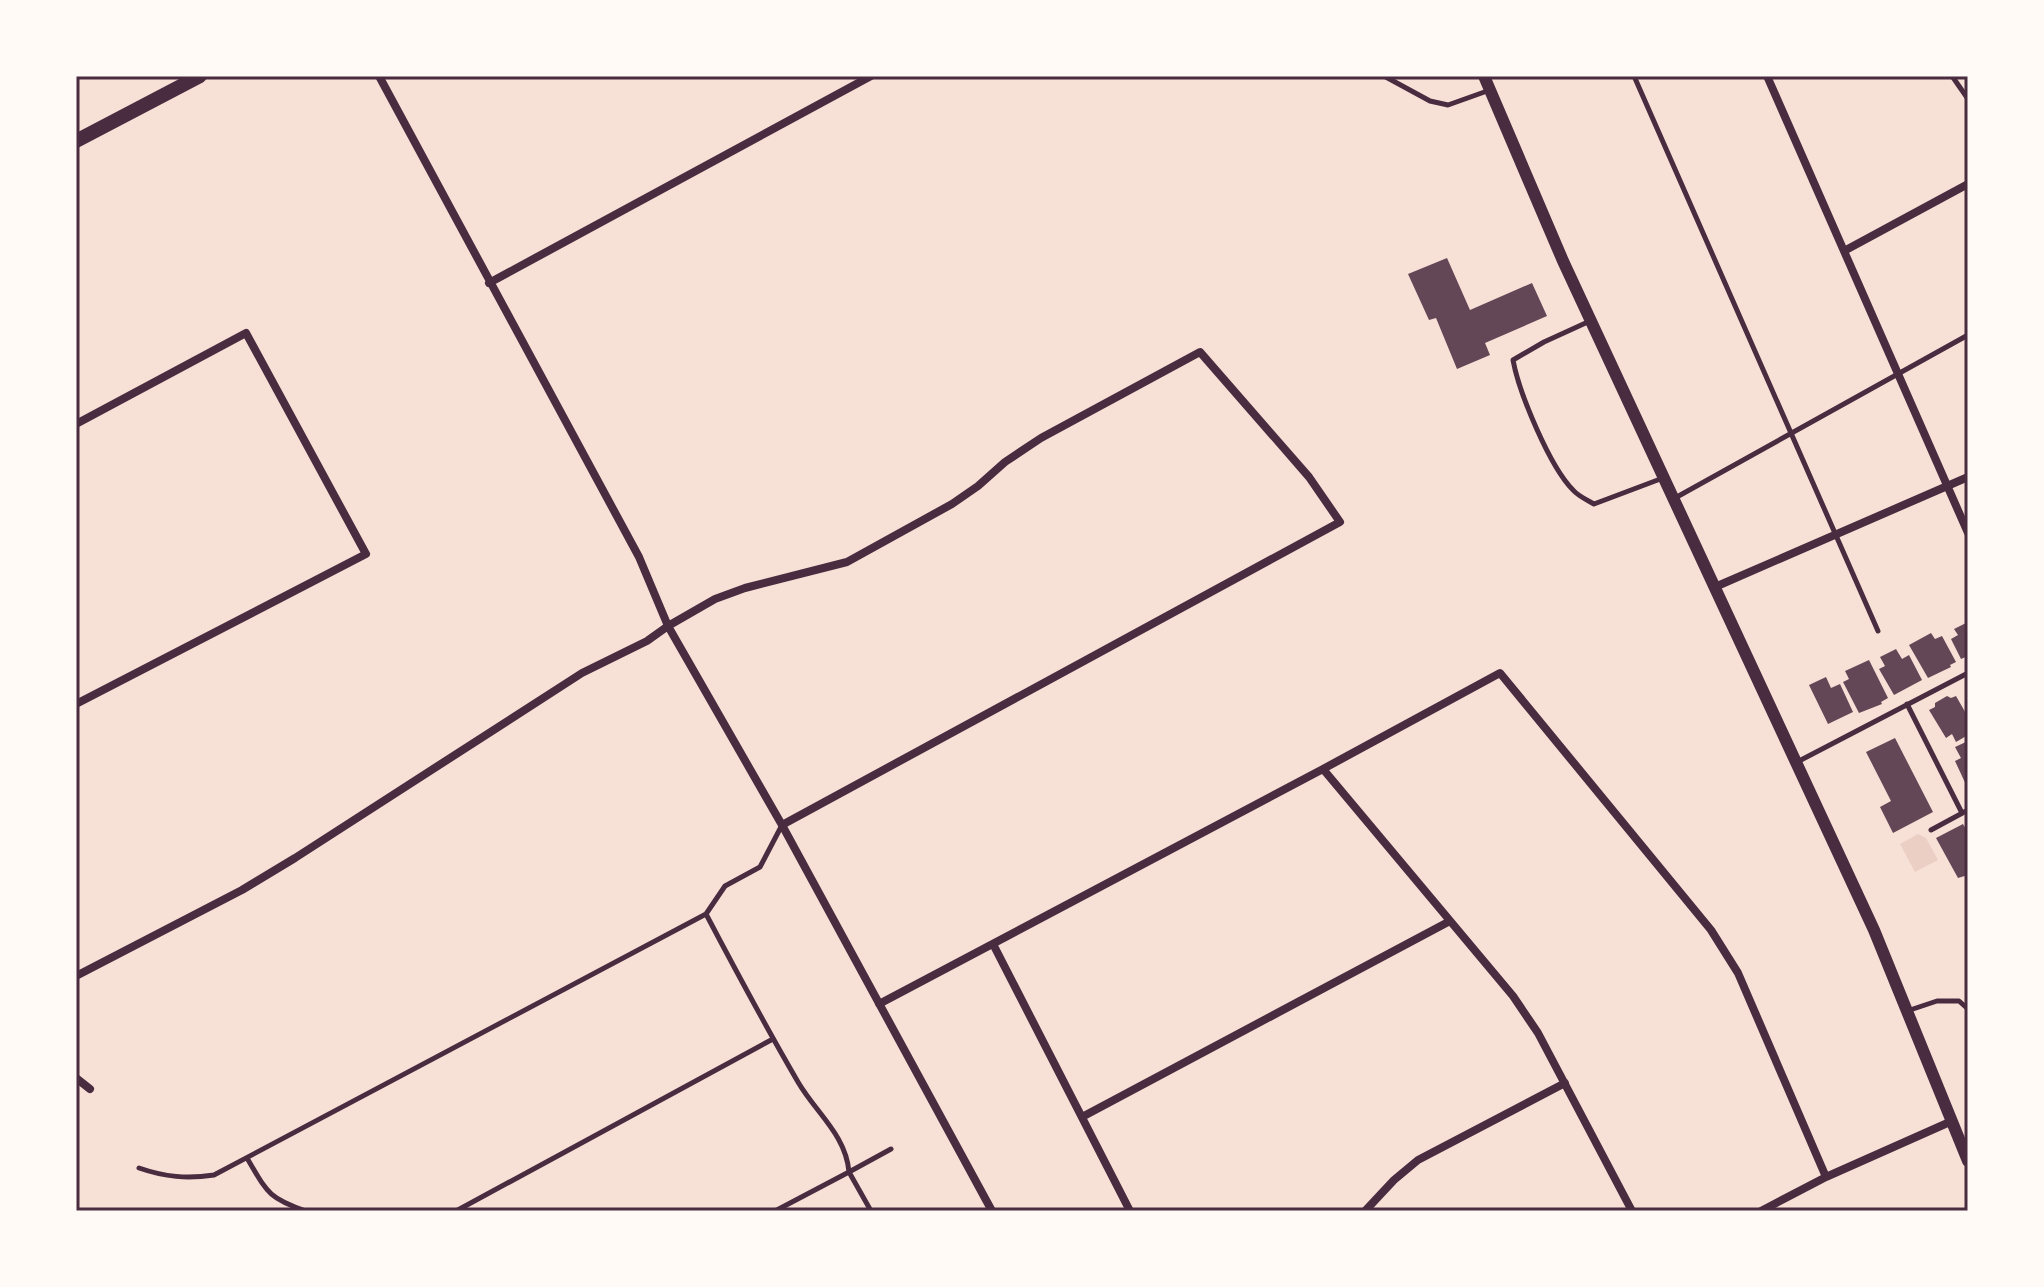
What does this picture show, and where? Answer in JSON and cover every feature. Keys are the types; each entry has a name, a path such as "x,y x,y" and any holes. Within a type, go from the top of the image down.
{"main road":[{"path":"76,141 200,76"}],"street":[{"path":"379,76 639,557 668,626 782,825 992,1211"},
{"path":"489,283 871,76"},
{"path":"1484,76 1591,320 1874,930 1968,1161"},
{"path":"1767,76 1968,533"},
{"path":"1844,251 1968,184"},
{"path":"76,424 246,333 366,554 76,704"},
{"path":"76,976 242,890 582,673 647,641 715,599 745,588 847,562 952,504 1041,438 1200,352 1309,477 1340,522 782,825"},
{"path":"1715,587 1968,477"},
{"path":"879,1004 1500,673 1724,949 1738,973 1826,1177"},
{"path":"1323,769 1513,996 1538,1033 1632,1211"},
{"path":"1082,1117 1450,921"},
{"path":"993,944 1130,1211"},
{"path":"76,1078 90,1089"},
{"path":"1365,1211 1418,1160 1565,1083"},
{"path":"1761,1211 1826,1177 1952,1121"}],"lane":[{"path":"1384,76 1430,101 1448,105 1490,89"},
{"path":"1634,76 1878,631"},
{"path":"1952,76 1968,99"},
{"path":"1961,86 1968,80"},
{"path":"1591,320 1513,360 1517,382 1557,469 1574,492 1594,504 1664,478"},
{"path":"1674,499 1968,335"},
{"path":"1795,763 1968,673"},
{"path":"1907,704 1965,812 1931,830"},
{"path":"139,1168 188,1179 214,1175 706,914 725,886 760,867 782,825"},
{"path":"706,914 809,1101 834,1130 848,1154 849,1172 871,1211"},
{"path":"1907,1011 1937,1001 1959,1001 1968,1009"},
{"path":"456,1211 773,1039"},
{"path":"775,1211 891,1149"},
{"path":"247,1158 264,1187 279,1202 306,1211"}],"shaded area":[{"path":"1918,834 1926,838 1938,860 1915,872 1900,844"}],"building":[{"path":"1447,258 1470,310 1532,283 1547,316 1485,343 1490,355 1457,369 1436,318 1429,320 1408,274"},
{"path":"1968,622 1968,656 1961,659 1951,639 1958,635 1954,629"},
{"path":"1931,633 1935,639 1942,636 1956,662 1928,678 1909,645"},
{"path":"1896,649 1902,659 1909,655 1922,680 1894,695 1879,669 1885,666 1880,657"},
{"path":"1869,660 1888,698 1882,704 1859,713 1843,682 1849,679 1845,671"},
{"path":"1826,677 1831,688 1840,684 1853,712 1828,724 1809,685"},
{"path":"1947,696 1956,696 1968,717 1965,723 1968,735 1956,742 1952,734 1946,738 1929,710"},
{"path":"1895,738 1933,812 1893,833 1880,807 1891,801 1866,752"},
{"path":"1968,741 1968,789 1955,761 1961,758 1955,747"},
{"path":"1963,824 1968,833 1968,875 1958,878 1936,838"}]}
